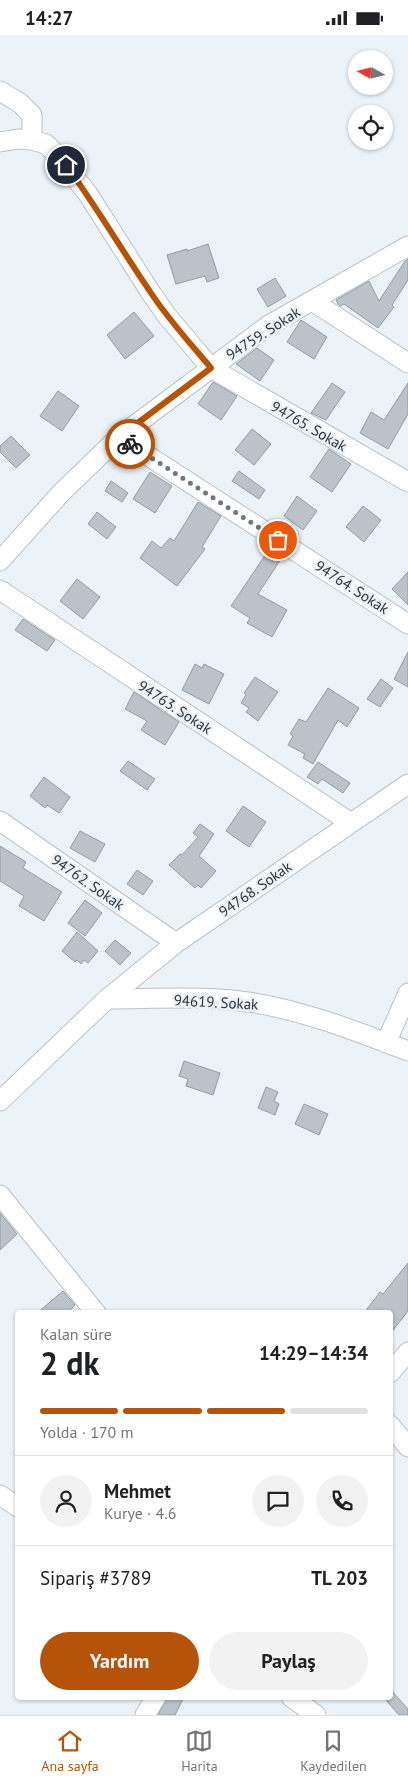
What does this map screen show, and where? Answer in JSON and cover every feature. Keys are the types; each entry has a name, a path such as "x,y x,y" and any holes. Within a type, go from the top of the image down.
{"street":[{"path":"0,91 20,103 32,115 32,140 0,141"},
{"name":"94765. Sokak","path":"32,140 46,144 66,165 88,194 167,316 211,368 408,482"},
{"name":"94759. Sokak","path":"0,561 61,493 119,437 269,325 408,246"},
{"path":"312,301 408,363"},
{"name":"94764. Sokak","path":"119,437 408,624"},
{"name":"94763. Sokak","path":"0,591 351,823"},
{"name":"94768. Sokak","path":"0,1101 107,999 176,943 408,784"},
{"name":"94762. Sokak","path":"0,821 176,943"},
{"path":"386,1043 408,993"},
{"name":"94619. Sokak","path":"107,999 203,999 254,1003 309,1015 408,1051"},
{"path":"0,1195 94,1310"},
{"path":"393,1370 408,1352"},
{"path":"393,1429 408,1447"},
{"path":"0,1495 15,1505"},
{"path":"145,1715 154,1700"},
{"path":"295,1700 316,1715"}],"building":[{"path":"208,244 219,278 207,282 205,276 176,284 167,255"},
{"path":"408,259 408,280 392,305 394,307 378,328 344,304 340,306 338,304 336,300 369,281 379,301"},
{"path":"275,278 286,296 268,307 257,289"},
{"path":"134,312 154,336 125,359 107,335"},
{"path":"301,320 327,337 314,359 287,342"},
{"path":"257,348 274,360 260,381 236,364"},
{"path":"213,382 237,396 221,420 198,404"},
{"path":"332,383 345,392 326,420 311,413"},
{"path":"408,383 408,414 388,449 360,433 371,412 384,420"},
{"path":"58,391 79,406 62,431 40,416"},
{"path":"252,429 271,444 254,465 235,450"},
{"path":"11,436 30,455 16,468 0,452 0,446"},
{"path":"329,449 351,464 332,492 310,477"},
{"path":"239,471 265,490 259,499 232,481"},
{"path":"150,472 172,486 155,513 133,499"},
{"path":"111,481 128,493 122,502 105,491"},
{"path":"297,496 317,511 303,530 284,516"},
{"path":"198,502 221,516 202,547 205,549 177,586 140,558 152,541 161,548 170,538 174,541"},
{"path":"363,506 381,520 364,542 346,527"},
{"path":"97,512 116,527 107,539 88,524"},
{"path":"270,548 283,556 258,594 287,610 272,637 247,623 250,618 231,606"},
{"path":"408,572 408,605 392,589"},
{"path":"77,579 100,597 83,619 60,601"},
{"path":"23,619 55,640 47,651 15,630"},
{"path":"408,652 408,687 394,679"},
{"path":"195,664 202,668 204,664 224,674 209,704 182,690"},
{"path":"255,677 278,692 258,721 246,712 249,708 241,703 246,695 244,693"},
{"path":"381,679 393,688 380,707 367,699"},
{"path":"328,688 359,708 347,727 338,720 313,764 303,758 305,754 288,745 293,736 290,734 299,719 306,722"},
{"path":"134,692 179,722 165,745 141,730 147,721 125,709"},
{"path":"128,761 155,779 147,790 120,771"},
{"path":"318,762 350,783 343,793 322,779 318,784 307,777"},
{"path":"44,777 70,797 59,813 47,805 45,808 30,796"},
{"path":"243,806 266,822 249,847 226,831"},
{"path":"200,824 214,834 199,856 216,871 201,888 198,885 195,888 169,865 180,854 182,855 198,837 193,833"},
{"path":"80,831 105,844 95,862 70,848"},
{"path":"0,846 26,862 23,868 62,892 44,921 19,906 24,896 0,881"},
{"path":"137,870 153,881 143,895 127,884"},
{"path":"85,900 102,913 85,936 68,923"},
{"path":"77,932 98,951 88,963 84,960 81,964 77,960 75,962 62,951"},
{"path":"115,940 131,953 120,965 105,951"},
{"path":"184,1061 220,1073 213,1095 186,1086 188,1079 179,1076"},
{"path":"266,1087 278,1092 274,1101 279,1104 275,1115 258,1108"},
{"path":"304,1104 328,1114 319,1135 295,1124"},
{"path":"0,1213 17,1234 0,1250"},
{"path":"408,1263 408,1311 393,1330 393,1310 366,1310 380,1292 383,1294"},
{"path":"63,1291 75,1305 70,1310 41,1310"},
{"path":"393,1692 408,1709 408,1715 399,1715 386,1700 393,1700"},
{"path":"166,1700 182,1700 175,1715 158,1715"}],"way so far":[{"path":"130,444 278,540"}],"route":[{"path":"66,165 88,194 167,316 211,368 119,437 130,444"}]}
